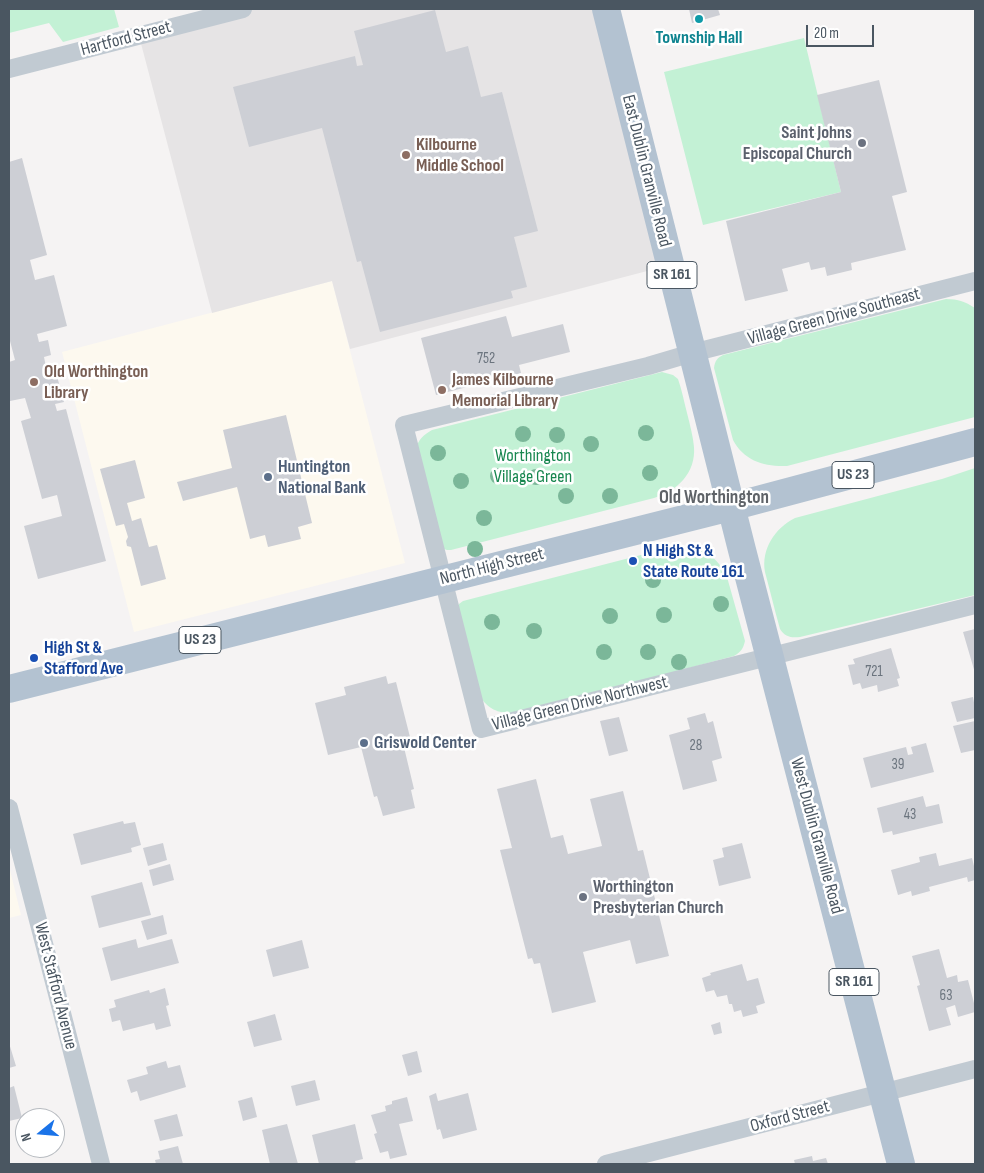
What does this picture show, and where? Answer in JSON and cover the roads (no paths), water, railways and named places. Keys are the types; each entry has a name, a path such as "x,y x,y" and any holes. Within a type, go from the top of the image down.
{"main road":[{"name":"East Dublin Granville Road","path":"606,9 731,507"},
{"name":"North High Street","path":"9,689 731,507 975,442"},
{"name":"West Dublin Granville Road","path":"731,507 902,1164"}],"street":[{"name":"Hartford Street","path":"9,69 243,9"},
{"name":"Village Green Drive Southeast","path":"443,579 404,425 648,366 975,280"},
{"name":"Village Green Drive Northwest","path":"443,579 481,729 770,657"},
{"path":"770,657 975,605"},
{"name":"West Stafford Avenue","path":"9,808 100,1164"},
{"name":"Oxford Street","path":"606,1164 975,1069"}],"place":[{"name":"Township Hall","path":"699,19"},
{"name":"Saint Johns Episcopal Church","path":"862,143"},
{"name":"Kilbourne Middle School","path":"406,155"},
{"name":"Old Worthington Library","path":"34,382"},
{"name":"James Kilbourne Memorial Library","path":"442,390"},
{"name":"Huntington National Bank","path":"268,477"},
{"name":"N High St & State Route 161","path":"633,561"},
{"name":"High St & Stafford Ave","path":"34,658"},
{"name":"Griswold Center","path":"364,743"},
{"name":"Worthington Presbyterian Church","path":"583,897"}],"district":[{"name":"Old Worthington","path":"714,498"}],"park label":[{"name":"Worthington Village Green","path":"533,466"}]}
